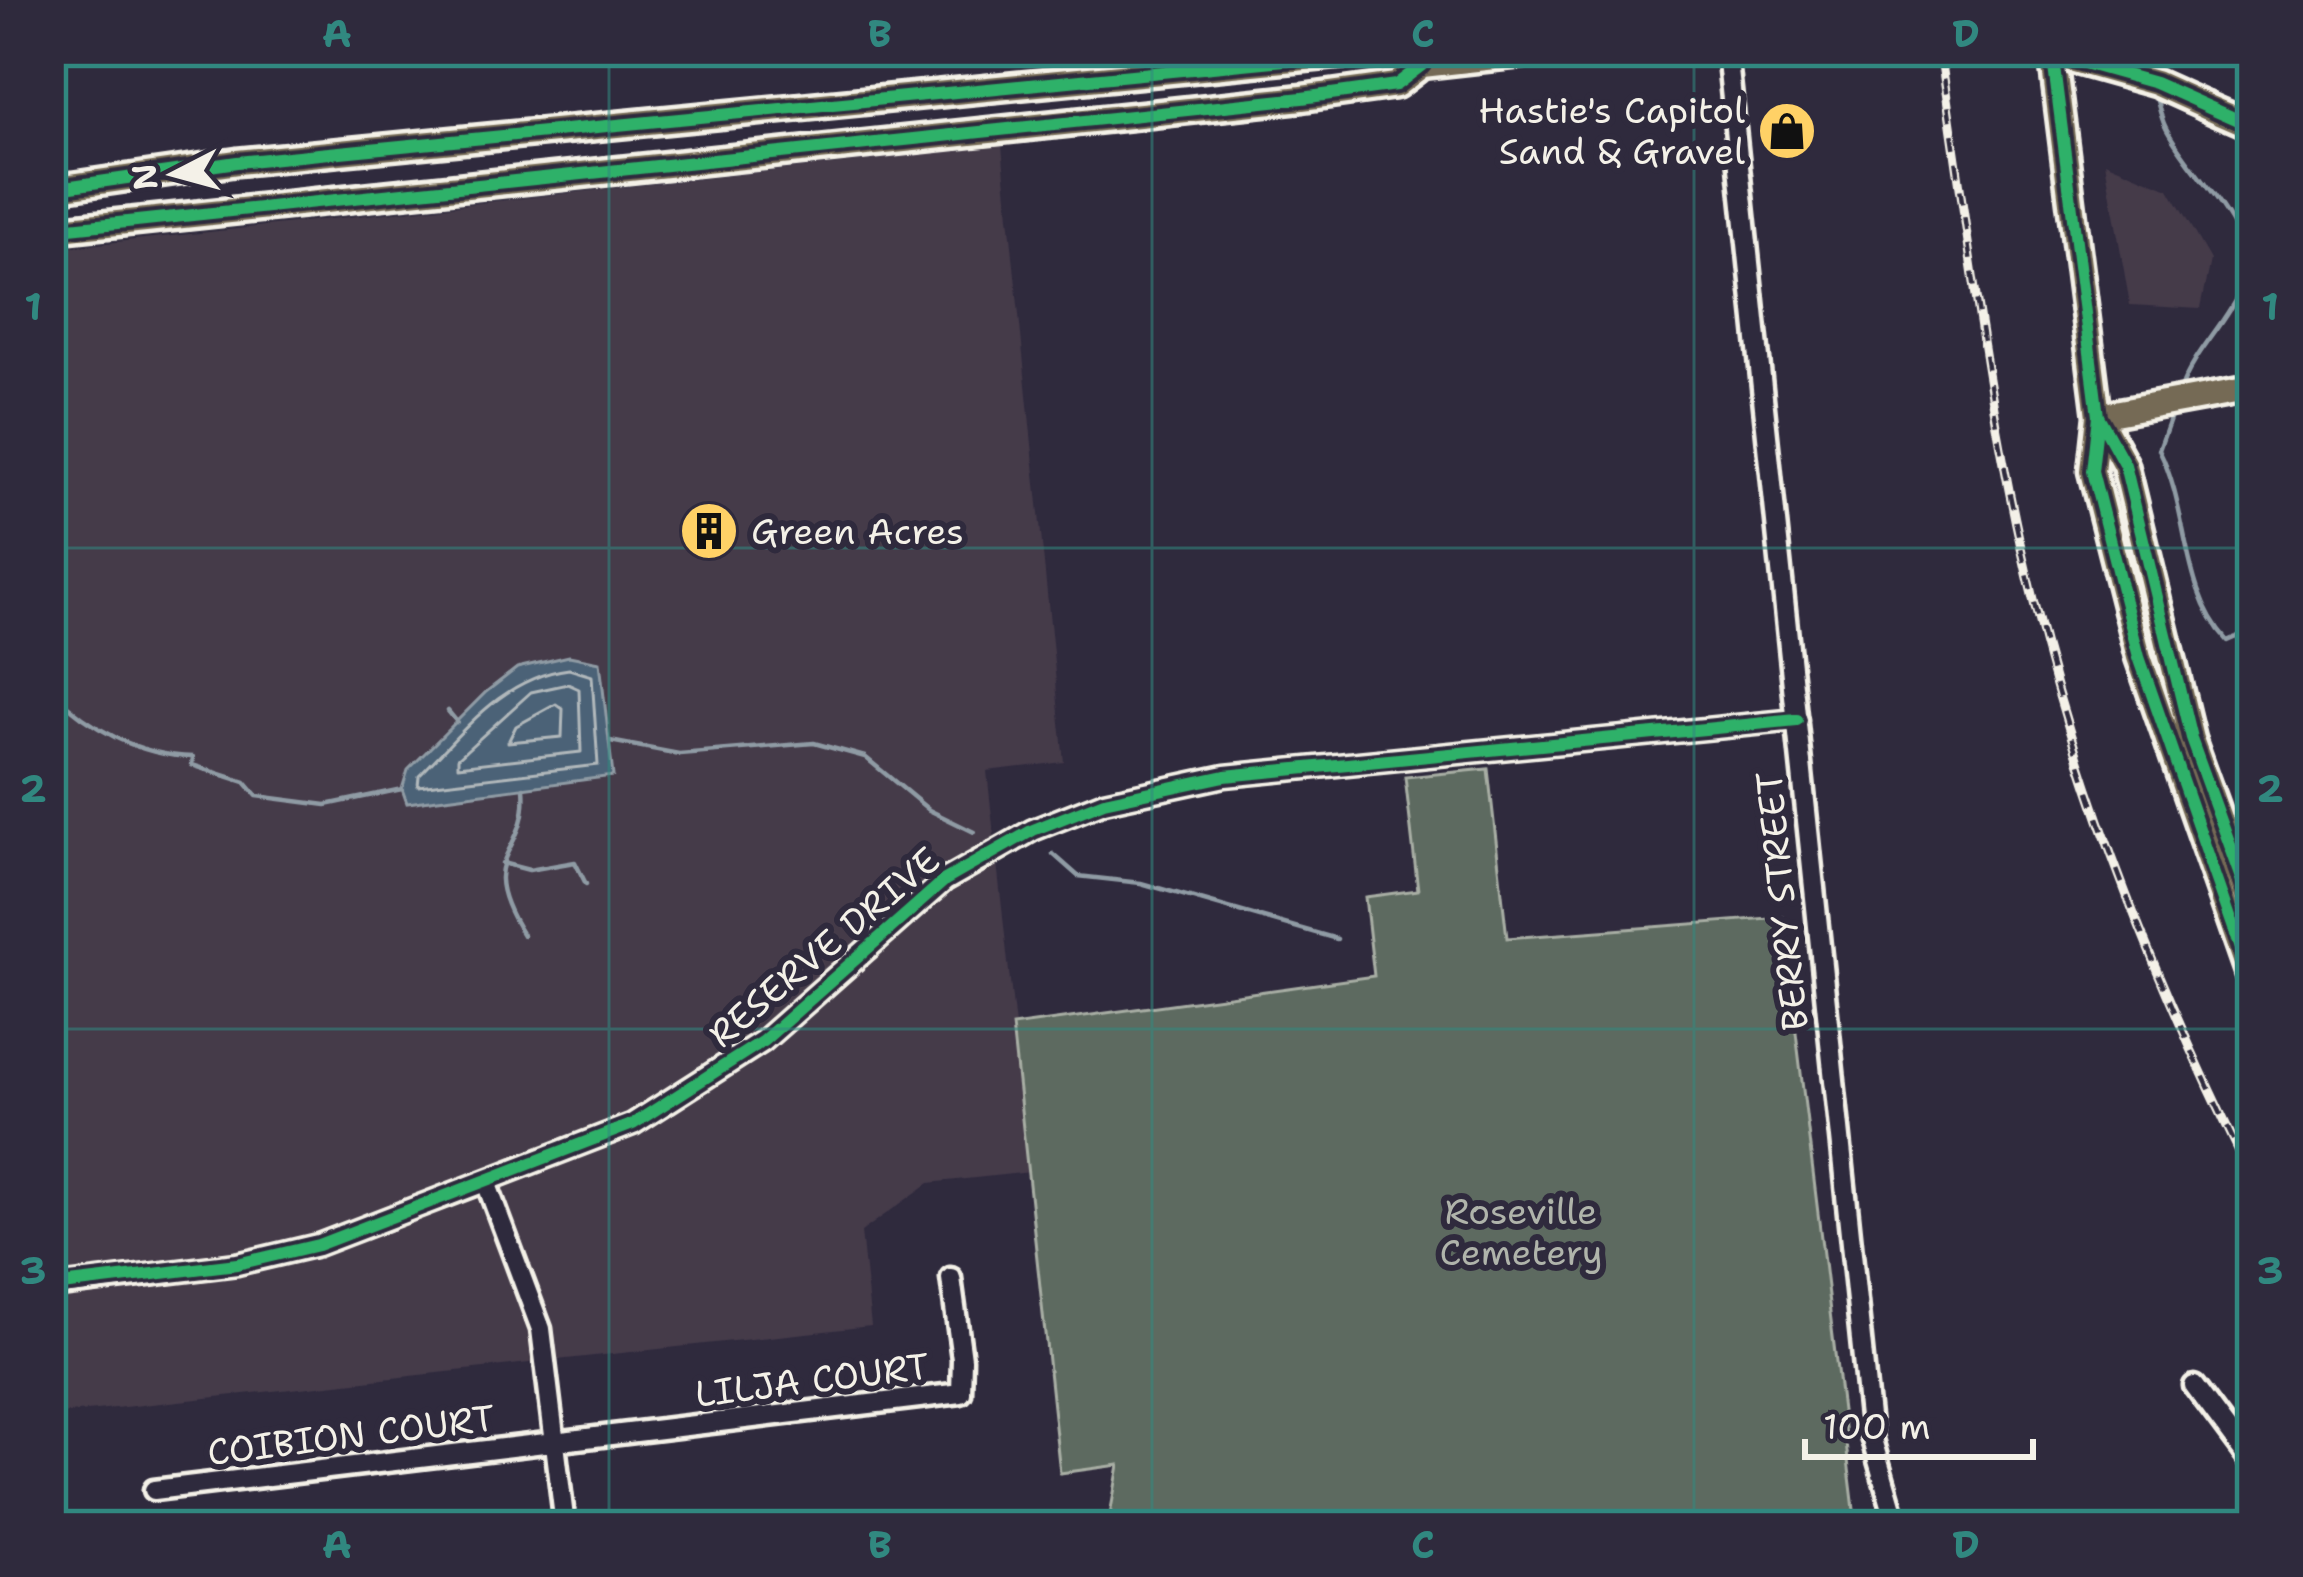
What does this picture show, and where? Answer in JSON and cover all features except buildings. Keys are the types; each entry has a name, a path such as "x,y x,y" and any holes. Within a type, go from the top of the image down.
{"main road":[{"path":"51,189 237,162 1377,51"},
{"path":"1392,51 1422,65 1549,51"},
{"path":"2041,51 2155,83 2252,126"},
{"path":"2052,51 2098,416 2092,471 2139,657 2252,980"},
{"path":"51,230 1302,98 1396,86 1422,65"},
{"path":"51,203 82,184"},
{"path":"2098,416 2252,388"},
{"path":"2098,416 2125,465 2191,738 2252,906"},
{"path":"2176,773 2194,791 2252,941"}],"street":[{"name":"BERRY STREET","path":"1727,51 1871,1436 1897,1526"},
{"name":"RESERVE DRIVE","path":"52,1286 237,1264 296,1251 621,1130 690,1092 799,1011 924,896 1008,843 1078,811 1152,788 1226,776 1797,720"},
{"path":"486,1182 542,1329 565,1526"},
{"name":"LILJA COURT","path":"556,1444 961,1393 951,1278"},
{"path":"2194,1386 2252,1464"},
{"name":"COIBION COURT","path":"154,1490 556,1444"}],"shaded area":[{"path":"1002,146 1064,762 987,771 1031,1172 929,1183 861,1232 871,1326 51,1415 51,249"},
{"path":"2105,162 2169,189 2210,260 2200,309 2130,305"}],"green space":[{"name":"Roseville Cemetery","path":"1488,769 1507,938 1782,917 1856,1526 1108,1526 1119,1465 1060,1473 1012,1026 1374,976 1365,897 1418,890 1405,777"}],"water":[{"path":"569,656 600,662 613,776 407,803 402,789 408,770 486,692 517,668"}],"waterway":[{"path":"2141,51 2149,74"},
{"path":"2154,91 2175,143 2233,225 2246,267 2242,287 2181,389"},
{"path":"2173,411 2159,450 2201,598 2227,641 2252,630"},
{"path":"51,691 116,738 153,751 193,757 192,765 245,782 257,796 326,805 402,789"},
{"path":"448,711 457,722"},
{"path":"610,741 679,754 814,743 865,757 929,810 974,832"},
{"path":"523,935 508,907 502,870 524,811 524,788"},
{"path":"1053,854 1078,876 1141,883 1337,939"},
{"path":"502,863 529,870 575,862 586,884"}],"railway":[{"path":"1940,51 2004,463 2053,674 2126,894 2252,1178"}],"cycle path":[{"path":"51,189 237,162 1377,51"},
{"path":"2041,51 2155,83 2252,126"},
{"path":"2052,51 2098,416 2092,471 2139,657 2252,980"},
{"path":"51,230 1302,98 1396,85 1422,65"},
{"path":"2098,416 2125,465 2191,738 2252,906"},
{"path":"53,1286 237,1264 318,1245 633,1124 763,1041 945,880 1033,830 1104,802 1225,776 1797,720"}],"place":[{"name":"Hastie's Capitol Sand & Gravel","path":"1787,131"},
{"name":"Green Acres","path":"709,531"}]}
